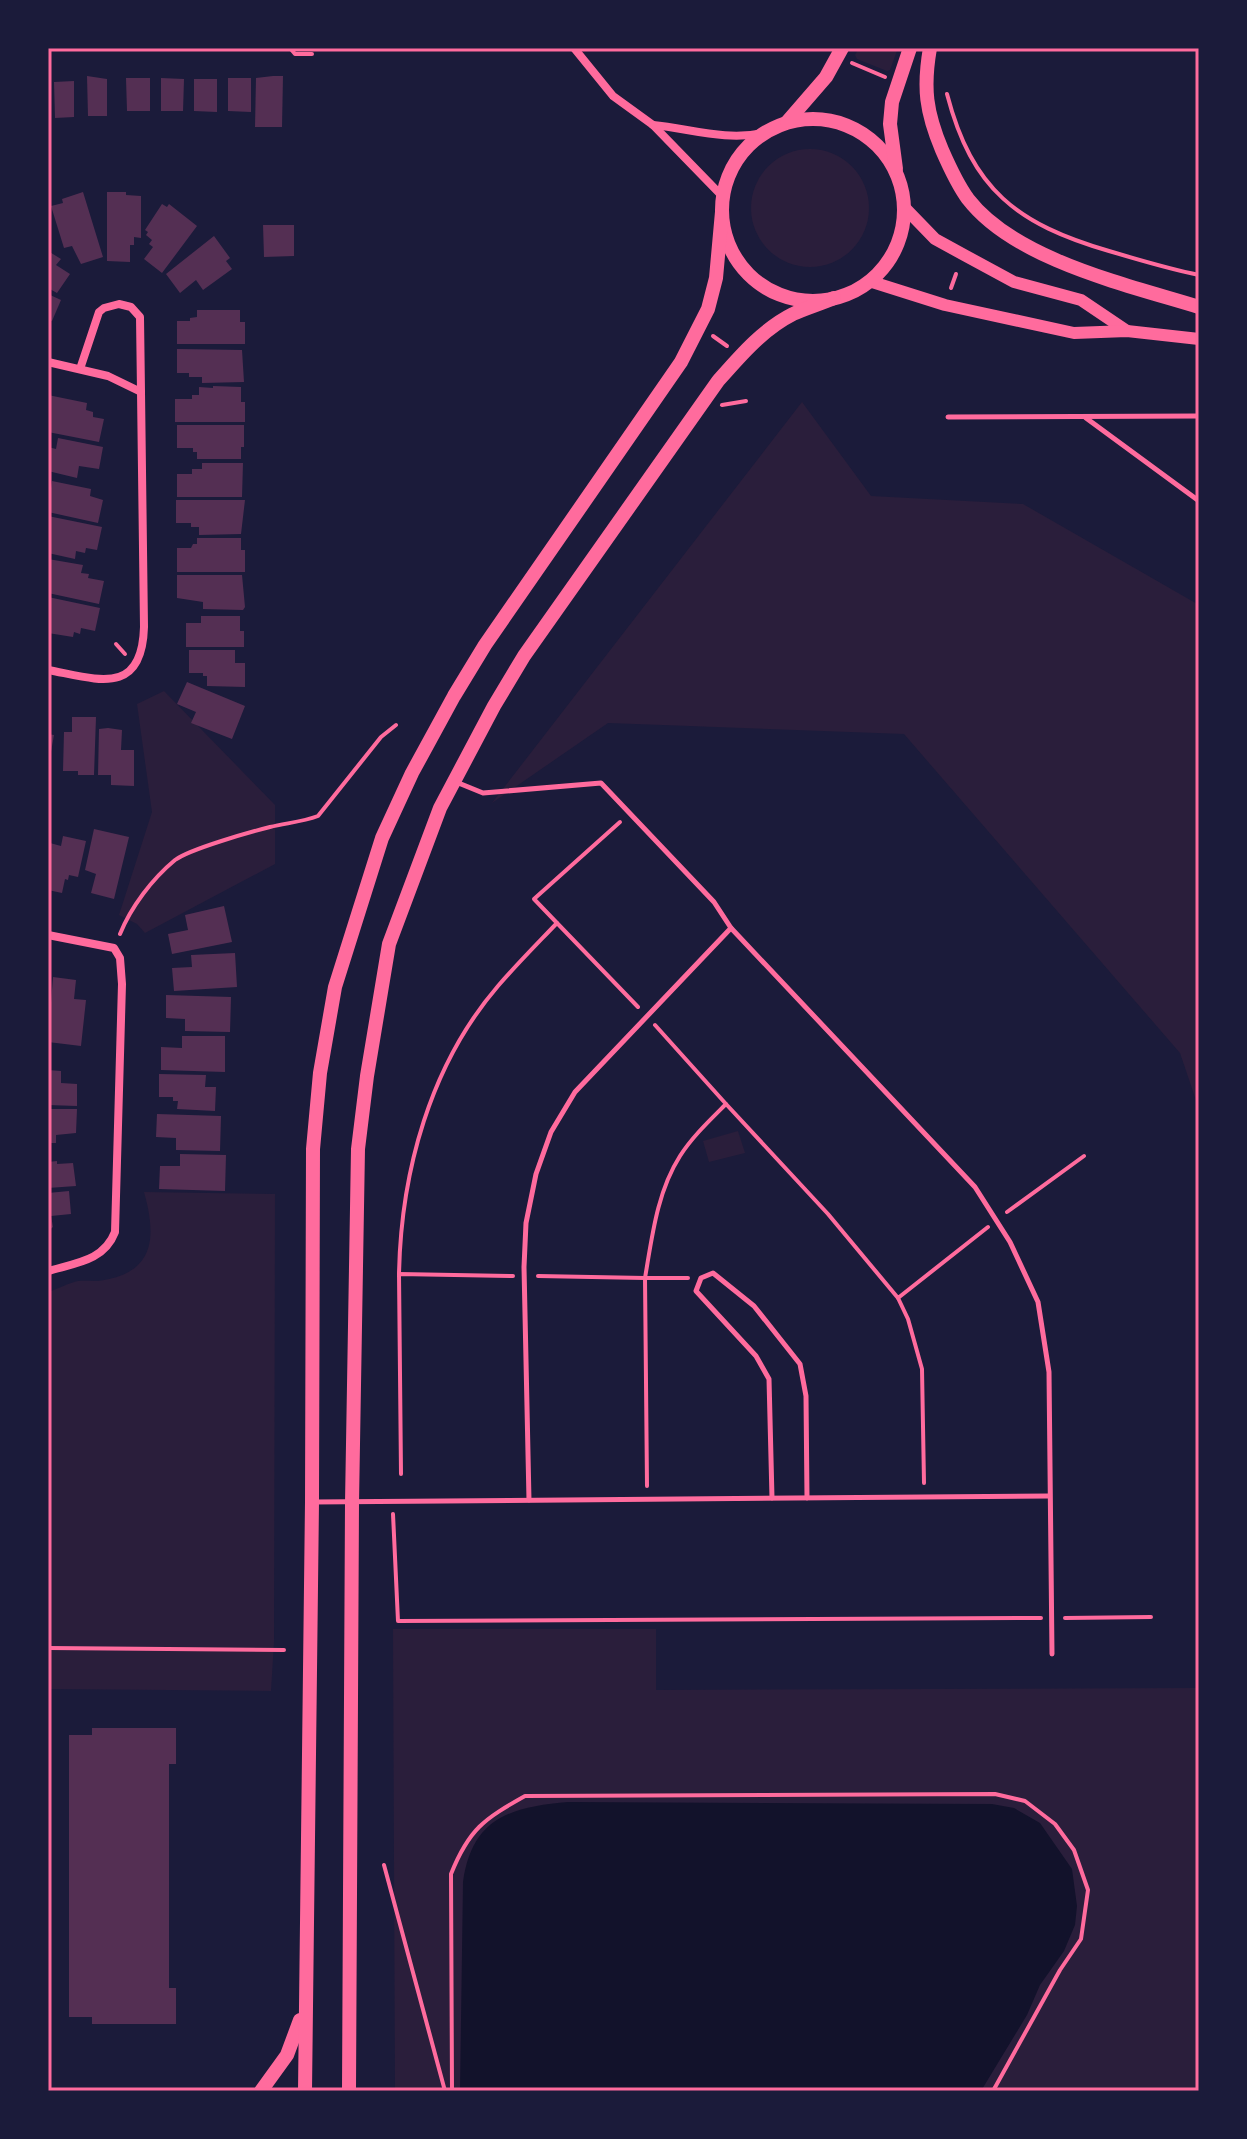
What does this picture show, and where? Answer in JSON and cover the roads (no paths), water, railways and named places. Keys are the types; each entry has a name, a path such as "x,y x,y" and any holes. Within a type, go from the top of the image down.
{"main road":[{"path":"787,122 826,77 842,48"},
{"path":"349,2091 352,1503 358,1149 389,944 417,863 453,780 524,656 718,381 777,324 793,314 861,287 888,262 903,229 904,207 890,124 895,92 910,48"},
{"path":"930,48 926,89 932,127 949,167 968,198 990,222 1039,253 1199,307"},
{"path":"305,2091 313,1149 320,1073 335,987 356,918 382,838 412,773 454,696 485,645 681,362 708,309 716,278 725,185 735,162 747,146 764,133 787,122 824,119 857,130 880,148 897,173"},
{"path":"723,205 727,240 734,256 755,280 787,297 815,301 834,298"},
{"path":"261,2091 287,2055 305,2008"}],"street":[{"path":"574,48 613,96 653,125 723,205"},
{"path":"653,125 720,137 764,133"},
{"path":"904,207 945,245 1014,282 1081,300 1127,331"},
{"path":"869,281 945,305 1074,333 1127,331 1199,339"},
{"path":"48,670 103,680 115,679 128,674 136,665 143,648 142,329 140,317 131,307 111,305 99,312 80,369"},
{"path":"48,362 108,376 141,392"},
{"path":"48,935 114,948 120,958 122,984 115,1232 108,1246 95,1257 48,1271"}],"lane":[{"path":"948,417 1199,416"},
{"path":"1085,417 1199,501"},
{"path":"453,780 483,793 601,783 714,902 731,928 975,1187 1010,1242 1038,1302 1049,1372 1052,1654"},
{"path":"529,1500 524,1276 526,1223 533,1186 551,1132 575,1092 731,928"},
{"path":"772,1498 769,1379 756,1356 696,1291 701,1278 713,1273 754,1306 800,1364 806,1396 807,1498"},
{"path":"312,1502 1049,1496"}]}
